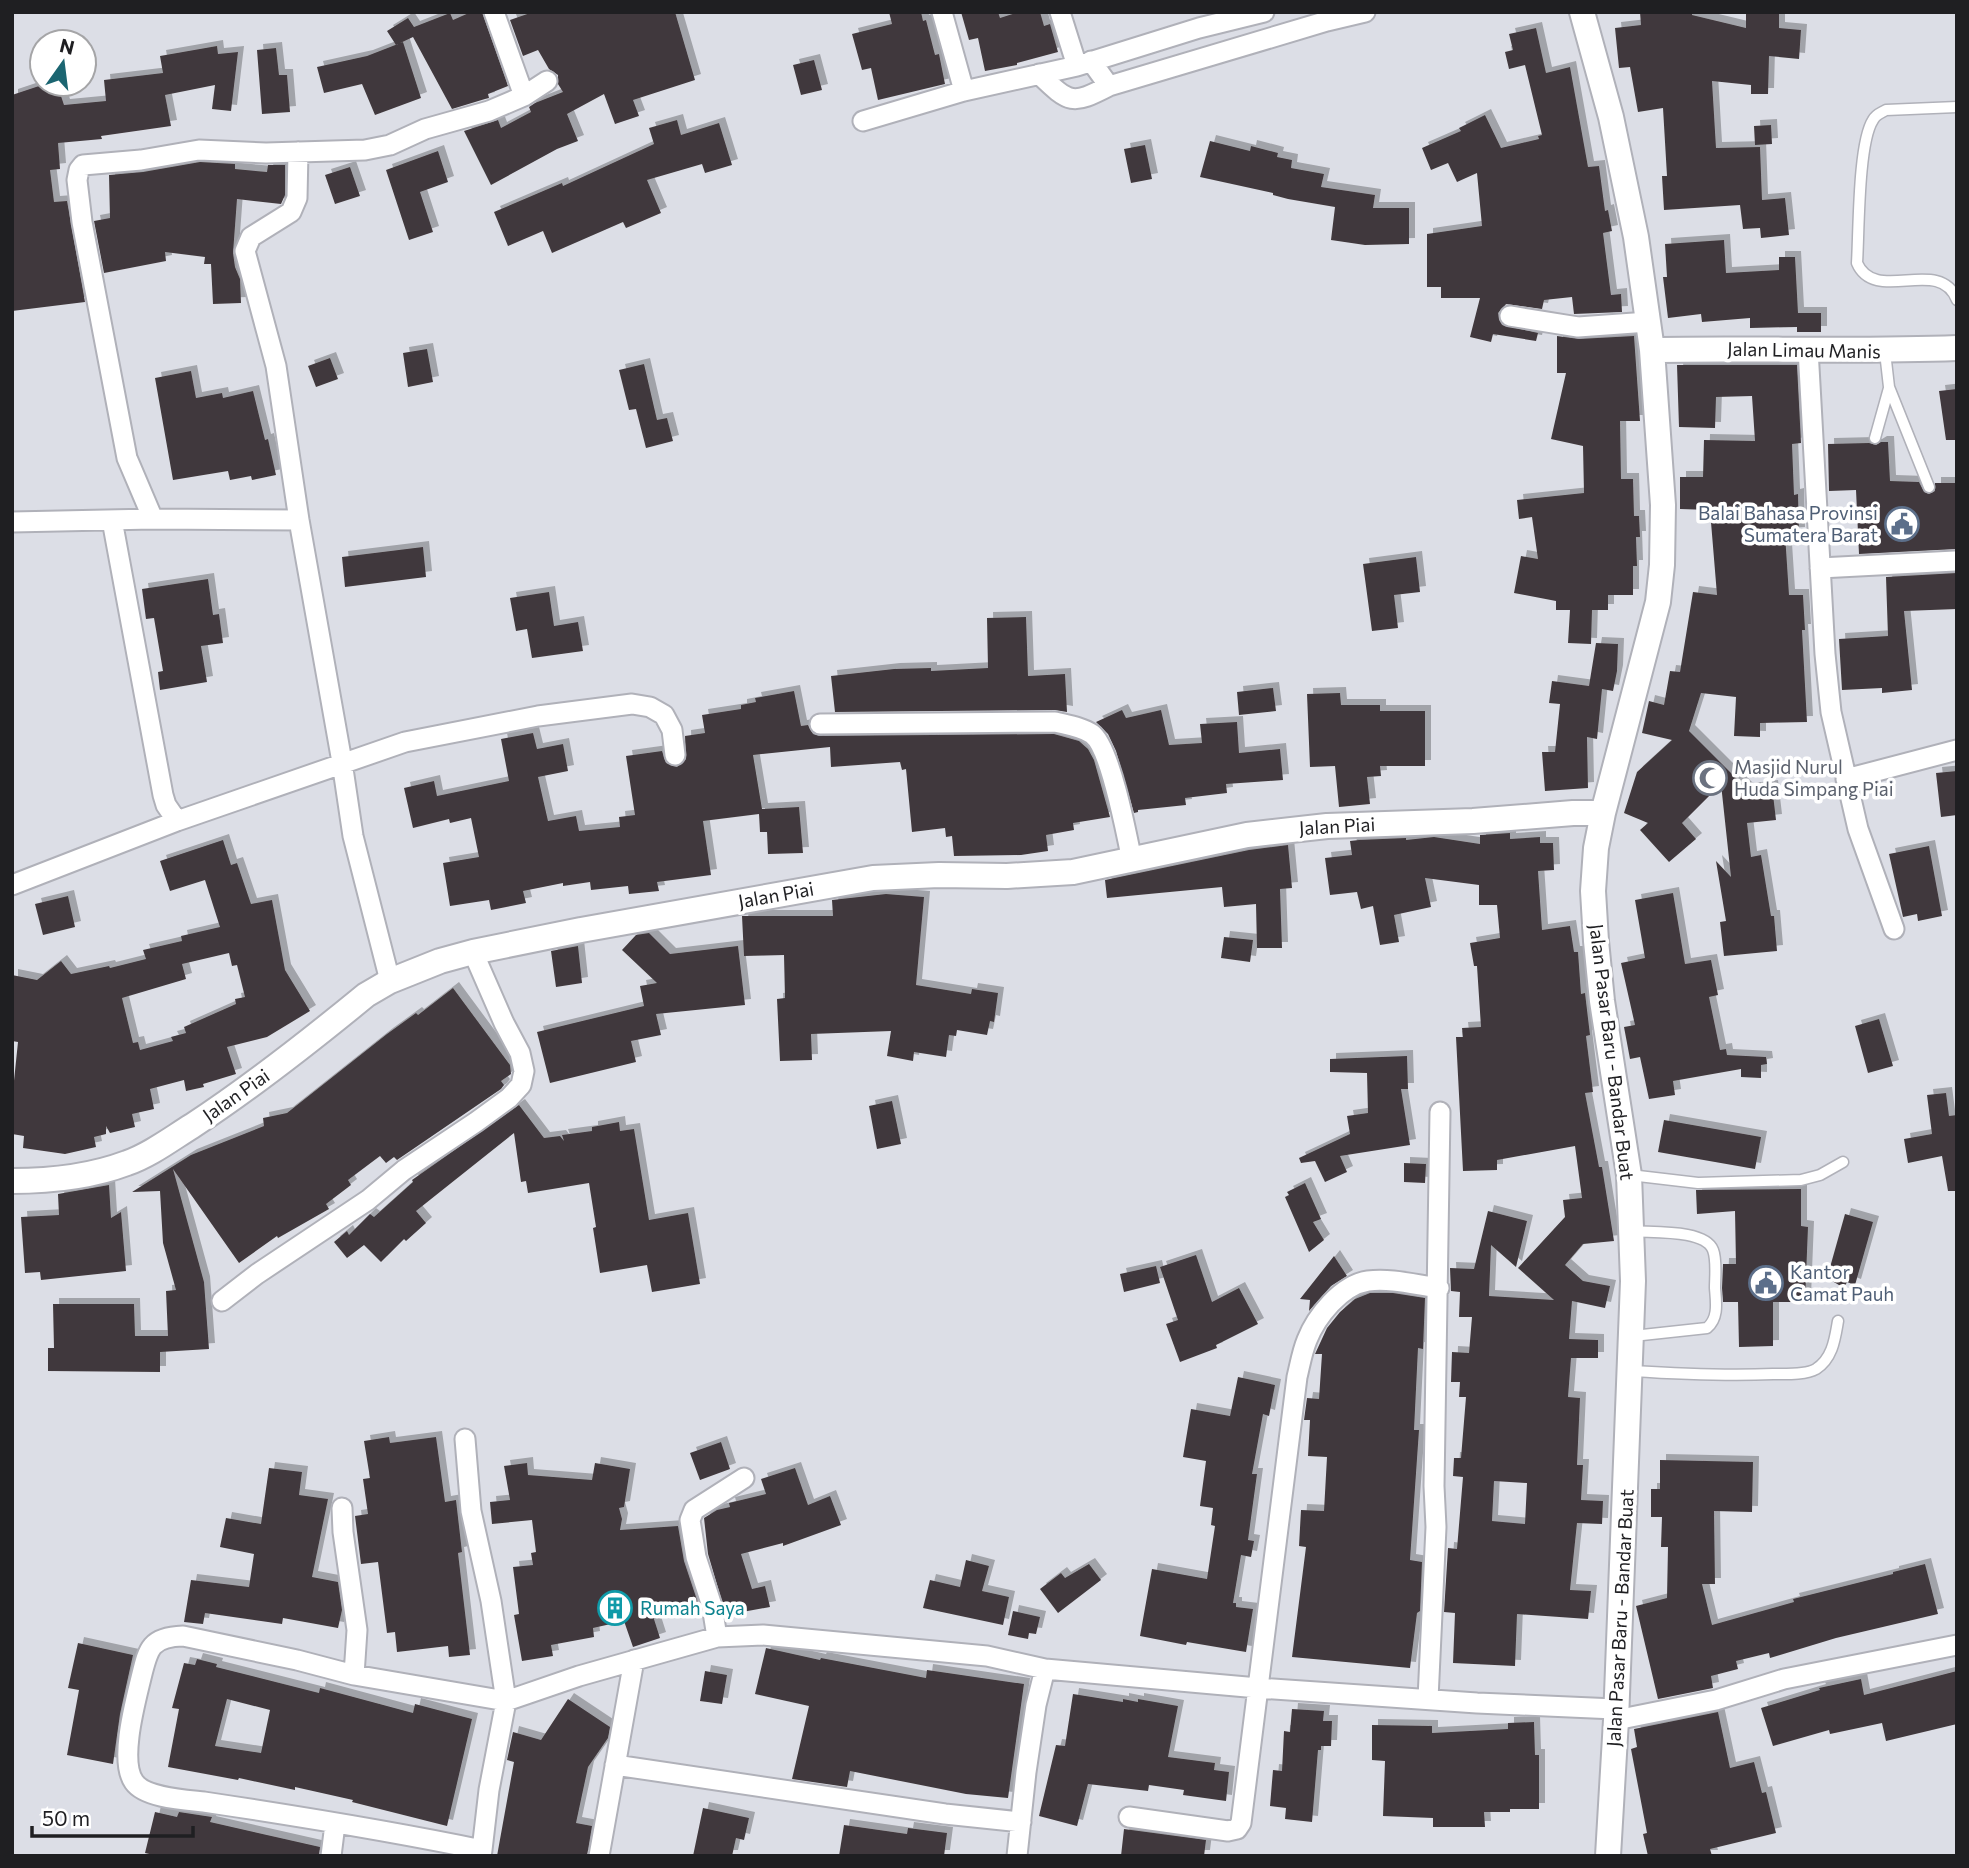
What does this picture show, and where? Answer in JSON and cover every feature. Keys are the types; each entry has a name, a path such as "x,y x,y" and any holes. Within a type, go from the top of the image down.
{"street":[{"path":"494,12 524,96"},
{"path":"942,12 964,91"},
{"path":"1060,12 1084,63 1110,86"},
{"path":"863,121 964,91 1084,63 1197,20 1264,12"},
{"path":"1039,74 1057,91 1077,99 1087,98 1110,86 1365,12"},
{"name":"Jalan Pasar Baru - Bandar Buat","path":"1582,12 1627,188 1652,350 1663,505 1658,602 1603,813 1596,848 1594,880 1602,1001 1629,1175 1631,1231 1631,1371 1608,1856"},
{"path":"153,519 127,458 82,222 79,170 83,165 141,160 199,150 365,150 390,145 425,128 489,111 524,96 547,80"},
{"path":"298,152 297,198 291,212 251,237 245,251 276,366 299,520 355,848 390,981"},
{"path":"1510,316 1578,327 1648,322"},
{"name":"Jalan Limau Manis","path":"1652,350 1885,351 1957,348"},
{"path":"1808,349 1831,712 1858,829 1894,929"},
{"path":"12,523 153,519 299,520"},
{"path":"112,520 163,795 177,821"},
{"path":"1820,568 1955,561"},
{"path":"12,884 177,821 405,741 538,716 632,704 650,707 664,715 672,730 675,755"},
{"path":"820,724 1055,722 1092,734 1098,741 1112,778 1132,860"},
{"path":"1846,779 1957,750"},
{"name":"Jalan Piai","path":"12,1181 83,1177 129,1163 239,1095 366,995 390,981 440,961 473,952 873,878 1073,872 1247,835 1327,825 1472,821 1603,813"},
{"path":"222,1301 257,1274 368,1200 404,1170 476,1122 509,1098 521,1085 524,1071 520,1053 503,1023 473,952"},
{"path":"1428,1699 1436,1527 1434,1486 1440,1112"},
{"path":"1129,1817 1228,1831 1237,1829 1241,1823 1297,1377 1307,1339 1334,1301 1352,1286 1366,1281 1385,1280 1438,1288"},
{"path":"465,1439 471,1511 491,1601 506,1701 489,1790 482,1853 335,1824 161,1796 135,1785 128,1761 146,1657 152,1645 166,1637 183,1636 263,1652 354,1675 506,1701 717,1637 764,1635 987,1656 1045,1669 1616,1715 1716,1700 1784,1679 1957,1644"},
{"path":"717,1637 712,1606 696,1557 690,1520 694,1510 744,1478"},
{"path":"342,1508 343,1532 358,1630 354,1675"},
{"path":"599,1856 634,1660"},
{"path":"1017,1856 1021,1805 1036,1705 1045,1669"},
{"path":"615,1765 945,1814 1021,1822"},
{"path":"331,1856 335,1824"}],"lane":[{"path":"1957,107 1886,110 1872,121 1864,150 1857,263 1861,272 1873,281 1924,279 1948,287 1957,300"},
{"path":"1885,351 1889,387 1929,487"},
{"path":"1875,438 1889,387"},
{"path":"1629,1175 1698,1183 1801,1180 1820,1175 1843,1161"},
{"path":"1631,1231 1692,1235 1707,1241 1713,1250 1716,1303 1715,1317 1707,1328 1632,1336"},
{"path":"1631,1371 1710,1376 1785,1374 1815,1370 1827,1359 1834,1343 1838,1321"}],"building":[{"path":"471,12 482,12 508,86 488,94 489,98 452,109 413,37 396,45 387,31 408,18 414,27 450,13 453,20"},
{"path":"533,12 675,12 695,80 633,100 639,116 615,124 604,94 567,114 578,141 557,149 491,185 464,131 498,120 501,128 531,112 529,107 535,103 563,92 558,84 558,75 549,69 538,50 523,56 510,20"},
{"path":"889,12 921,12 923,21 926,20 935,55 939,54 945,84 878,100 871,68 862,70 852,34 892,24"},
{"path":"961,12 998,12 1000,18 1019,12 1040,12 1044,26 1050,24 1058,52 1017,65 985,71 978,38 969,40"},
{"path":"1640,12 1692,12 1692,15 1746,28 1746,12 1779,12 1779,28 1801,30 1799,59 1769,56 1768,94 1751,94 1751,85 1712,81 1716,148 1760,147 1762,200 1785,198 1789,235 1761,238 1760,228 1743,229 1740,205 1664,210 1662,176 1667,176 1663,108 1638,112 1630,67 1619,68 1615,28 1641,25"},
{"path":"1536,28 1546,73 1570,67 1588,167 1599,166 1605,211 1608,210 1612,231 1603,233 1611,295 1621,294 1622,312 1574,314 1572,297 1544,300 1542,309 1506,304 1498,313 1502,325 1538,333 1536,341 1493,334 1491,342 1470,337 1480,298 1441,298 1441,287 1427,287 1427,234 1482,226 1477,173 1457,182 1448,163 1431,170 1422,148 1461,131 1459,128 1485,115 1501,148 1539,139 1538,136 1542,135 1525,65 1509,69 1505,52 1513,50 1509,34"},
{"path":"403,42 421,98 375,115 362,84 324,93 317,67 367,56"},
{"path":"217,46 218,54 238,52 231,111 212,109 215,85 165,95 171,126 101,136 102,139 58,143 60,169 50,170 54,202 67,201 85,302 12,311 12,95 28,90 28,98 62,98 64,105 106,101 104,80 163,73 160,56"},
{"path":"276,48 279,75 287,75 290,112 262,114 257,50"},
{"path":"814,60 822,90 801,95 793,65"},
{"path":"677,120 681,135 719,123 732,165 705,173 702,164 647,180 661,213 626,228 623,222 552,253 543,231 508,246 494,212 562,183 563,186 654,144 649,128"},
{"path":"1771,125 1772,144 1755,145 1754,126"},
{"path":"1210,141 1250,151 1251,146 1278,153 1277,157 1292,160 1291,168 1324,174 1321,187 1375,195 1373,208 1409,208 1409,244 1365,245 1331,240 1335,207 1288,199 1273,193 1200,177"},
{"path":"1145,145 1152,179 1131,183 1124,149"},
{"path":"438,151 448,182 420,192 433,232 409,240 386,170"},
{"path":"200,162 235,164 235,169 267,172 268,165 285,165 285,195 281,204 237,199 233,253 240,279 241,303 213,304 211,264 204,264 205,257 165,252 166,261 104,273 94,221 110,218 109,175"},
{"path":"350,167 360,196 335,204 325,175"},
{"path":"1724,240 1726,273 1779,270 1779,257 1795,257 1798,313 1821,313 1821,332 1797,332 1797,327 1750,328 1750,318 1702,322 1701,314 1668,318 1663,277 1667,277 1665,244"},
{"path":"1557,336 1579,339 1634,336 1640,421 1620,421 1621,479 1633,479 1634,516 1639,516 1640,537 1636,537 1637,566 1633,566 1633,595 1608,595 1608,610 1592,610 1591,644 1568,643 1570,610 1556,610 1556,601 1514,593 1521,556 1538,559 1532,517 1519,519 1517,500 1584,493 1583,446 1551,439 1566,373 1557,373"},
{"path":"427,349 433,382 408,387 403,353"},
{"path":"330,358 338,379 316,387 308,366"},
{"path":"644,364 657,420 667,418 673,441 646,448 636,409 629,410 619,370"},
{"path":"1677,365 1797,365 1801,443 1792,444 1799,533 1785,534 1789,595 1803,595 1805,630 1802,630 1807,722 1760,723 1760,737 1734,736 1736,697 1701,693 1689,731 1747,789 1772,786 1776,820 1747,823 1751,857 1761,855 1771,916 1774,916 1777,951 1724,956 1720,922 1726,921 1716,861 1731,877 1721,784 1682,823 1696,839 1669,862 1640,830 1648,823 1624,813 1637,772 1672,740 1642,733 1649,701 1664,705 1670,671 1680,672 1693,592 1717,595 1710,510 1680,509 1680,477 1703,477 1704,440 1755,441 1752,396 1716,397 1715,428 1679,427"},
{"path":"191,371 196,398 222,393 223,398 253,391 276,475 252,480 251,476 230,480 228,471 173,480 155,378"},
{"path":"1957,389 1957,440 1946,440 1939,391"},
{"path":"1888,442 1890,481 1919,482 1924,492 1929,494 1935,491 1935,483 1957,483 1957,549 1859,554 1856,490 1829,491 1828,444 1876,445"},
{"path":"423,547 426,577 345,587 342,557"},
{"path":"1416,557 1420,592 1394,595 1398,628 1372,631 1363,564"},
{"path":"1957,573 1957,609 1904,611 1912,690 1882,693 1882,688 1842,690 1839,639 1888,636 1886,577"},
{"path":"208,579 213,615 219,614 223,643 201,646 207,682 160,690 158,672 163,671 154,618 146,619 142,589"},
{"path":"549,592 554,626 578,622 583,651 532,658 527,629 516,631 510,598"},
{"path":"1026,617 1028,676 1065,674 1067,712 835,712 831,676 894,669 931,668 931,671 988,668 987,618"},
{"path":"1596,643 1618,644 1617,671 1613,691 1602,689 1597,739 1587,737 1588,788 1545,791 1542,752 1555,752 1560,704 1549,703 1552,681 1589,686"},
{"path":"1273,688 1276,711 1239,715 1237,692"},
{"path":"794,691 801,726 808,725 813,734 819,736 1054,734 1079,741 1088,749 1094,760 1110,817 1073,823 1074,830 1046,835 1048,851 1021,855 954,856 952,836 946,837 945,828 912,832 906,769 902,770 900,762 831,767 830,747 753,755 762,809 799,807 803,853 768,854 767,832 760,832 759,814 703,821 711,875 657,882 659,891 629,894 628,886 591,890 590,882 563,886 563,883 523,891 526,903 491,910 489,900 450,906 443,863 479,857 471,818 450,823 449,819 413,828 404,788 434,781 437,796 509,781 501,739 533,733 537,749 563,744 568,771 538,777 548,821 576,816 579,831 620,827 619,817 635,815 626,756 662,751 666,763 677,767 686,759 685,736 705,733 702,715 741,709 741,705 756,702 755,698"},
{"path":"1340,693 1341,705 1380,705 1380,711 1425,711 1425,766 1380,766 1381,776 1367,777 1370,804 1339,807 1335,766 1310,767 1307,694"},
{"path":"1122,710 1126,718 1161,710 1169,745 1202,743 1200,724 1237,722 1239,753 1280,749 1283,780 1226,784 1227,793 1185,798 1186,805 1138,810 1134,813 1116,751 1108,734 1096,722"},
{"path":"1957,771 1957,815 1941,817 1936,773"},
{"path":"1510,833 1510,839 1540,837 1540,843 1553,843 1554,870 1538,871 1542,930 1570,926 1574,952 1578,952 1581,994 1585,993 1590,1035 1586,1036 1593,1092 1585,1093 1599,1167 1602,1167 1614,1241 1583,1244 1565,1265 1583,1281 1610,1286 1605,1308 1572,1301 1569,1339 1598,1340 1598,1358 1571,1358 1568,1397 1580,1398 1577,1465 1583,1465 1581,1500 1603,1501 1602,1524 1577,1523 1570,1590 1591,1591 1588,1619 1517,1614 1515,1666 1453,1663 1455,1613 1444,1612 1448,1548 1457,1549 1463,1477 1453,1476 1454,1458 1461,1458 1466,1397 1459,1397 1460,1382 1451,1382 1452,1352 1469,1353 1472,1317 1459,1317 1460,1292 1451,1291 1450,1268 1474,1269 1488,1211 1527,1221 1516,1267 1491,1245 1489,1296 1554,1300 1518,1268 1565,1217 1563,1200 1582,1198 1575,1146 1497,1160 1497,1170 1463,1171 1456,1037 1463,1037 1462,1028 1481,1027 1477,966 1474,966 1470,943 1500,938 1497,905 1479,905 1479,885 1425,878 1431,907 1394,915 1399,942 1380,945 1373,906 1361,909 1357,892 1330,895 1325,858 1352,855 1350,841 1434,837 1480,844 1480,835","holes":["1494,1481 1527,1483 1525,1524 1492,1521"]},
{"path":"223,840 231,865 237,863 251,904 272,900 285,970 310,1011 267,1037 227,1047 236,1074 186,1091 184,1080 150,1089 154,1109 132,1114 135,1127 110,1133 106,1126 106,1134 94,1137 96,1147 65,1154 23,1148 24,1136 12,1134 12,1100 18,1042 12,1041 12,975 37,980 61,961 71,974 109,966 110,968 146,959 143,950 182,941 181,936 220,927 205,880 170,891 160,861","holes":["229,953 232,966 237,965 245,997 235,999 236,1004 184,1027 186,1033 171,1037 173,1041 140,1050 138,1042 133,1043 122,998 186,979 182,964"]},
{"path":"1288,845 1292,888 1280,889 1282,948 1257,948 1256,904 1224,907 1222,887 1107,898 1105,880 1249,850"},
{"path":"1929,846 1942,916 1918,921 1917,914 1903,917 1889,854"},
{"path":"1673,893 1685,964 1711,960 1718,995 1709,997 1720,1050 1726,1049 1727,1055 1766,1057 1767,1064 1761,1065 1761,1078 1741,1077 1741,1069 1673,1081 1675,1095 1649,1099 1640,1057 1630,1059 1624,1027 1635,1025 1621,963 1645,958 1635,900"},
{"path":"886,894 924,897 916,985 971,994 972,989 998,993 994,1022 990,1021 987,1035 957,1030 956,1036 949,1035 946,1057 914,1052 913,1061 887,1056 891,1031 811,1034 812,1060 780,1061 777,999 785,998 784,955 744,956 742,916 833,916 832,900"},
{"path":"68,896 75,927 43,935 35,904"},
{"path":"649,933 670,954 738,946 745,1005 656,1014 661,1035 631,1041 636,1062 550,1083 537,1032 644,1006 640,986 657,983 622,950 636,935"},
{"path":"1224,937 1253,940 1250,962 1221,958"},
{"path":"578,946 582,983 556,987 551,951"},
{"path":"453,988 510,1065 511,1074 501,1081 504,1085 501,1089 397,1160 394,1157 386,1163 380,1156 348,1180 351,1185 326,1204 329,1209 278,1238 277,1236 239,1263 173,1169 204,1282 209,1349 160,1352 160,1372 48,1371 48,1348 54,1348 53,1304 134,1304 135,1336 168,1336 166,1291 176,1290 163,1243 160,1191 132,1192 191,1155 264,1126 263,1118 287,1113 387,1034 416,1013 418,1015"},
{"path":"1879,1019 1893,1066 1868,1073 1855,1026"},
{"path":"1407,1056 1408,1089 1401,1089 1410,1145 1340,1156 1347,1172 1325,1182 1315,1161 1301,1163 1299,1158 1350,1134 1347,1116 1368,1113 1367,1073 1330,1072 1330,1059"},
{"path":"1946,1093 1949,1116 1957,1115 1957,1191 1948,1191 1942,1156 1908,1163 1904,1139 1932,1134 1927,1095"},
{"path":"892,1101 901,1144 877,1149 869,1106"},
{"path":"519,1105 544,1138 560,1136 564,1141 562,1135 592,1131 592,1127 619,1122 620,1131 634,1129 649,1220 688,1213 700,1284 652,1292 647,1265 600,1273 589,1183 528,1193 526,1181 521,1182 514,1133 416,1211 426,1223 406,1241 404,1239 381,1262 364,1245 347,1258 334,1242 347,1231 349,1235 370,1214 374,1217 413,1182 412,1180"},
{"path":"1664,1120 1761,1137 1755,1169 1658,1152"},
{"path":"1404,1163 1426,1164 1425,1183 1404,1182"},
{"path":"1305,1183 1321,1219 1313,1222 1324,1240 1309,1252 1285,1197 1289,1195 1287,1192"},
{"path":"109,1185 111,1218 121,1212 126,1271 41,1280 40,1272 25,1273 21,1217 59,1215 58,1194"},
{"path":"1801,1189 1801,1226 1808,1227 1805,1302 1773,1302 1773,1346 1739,1347 1738,1302 1723,1302 1722,1288 1723,1264 1736,1264 1735,1211 1697,1214 1696,1190"},
{"path":"1845,1214 1873,1222 1855,1285 1847,1282 1844,1288 1827,1278"},
{"path":"1196,1255 1212,1302 1239,1288 1258,1324 1216,1345 1217,1348 1180,1362 1166,1324 1178,1320 1160,1267"},
{"path":"1334,1256 1347,1276 1331,1286 1309,1311 1310,1300 1300,1299"},
{"path":"1156,1266 1160,1283 1124,1292 1120,1274"},
{"path":"1370,1293 1425,1298 1423,1349 1418,1348 1414,1430 1419,1430 1410,1560 1422,1562 1420,1611 1417,1613 1410,1668 1292,1657 1306,1547 1299,1546 1301,1510 1324,1511 1327,1457 1308,1456 1310,1420 1304,1420 1307,1398 1319,1399 1322,1354 1315,1354 1327,1328 1340,1312 1355,1299"},
{"path":"1238,1377 1275,1385 1269,1416 1263,1414 1252,1474 1257,1474 1248,1540 1254,1541 1251,1557 1241,1555 1233,1603 1236,1603 1236,1607 1253,1609 1246,1652 1140,1636 1152,1569 1207,1579 1215,1526 1211,1525 1213,1508 1200,1506 1206,1461 1183,1457 1191,1409 1230,1416"},
{"path":"389,1437 390,1443 436,1437 445,1502 456,1500 462,1552 458,1553 470,1655 449,1657 448,1646 397,1652 395,1632 387,1633 378,1562 361,1564 355,1516 368,1514 363,1479 370,1478 364,1441"},
{"path":"721,1442 730,1469 700,1480 690,1453"},
{"path":"1660,1460 1753,1462 1752,1512 1714,1511 1715,1584 1702,1584 1712,1625 1794,1602 1793,1599 1925,1564 1938,1614 1836,1638 1770,1658 1769,1653 1736,1661 1738,1669 1711,1676 1713,1688 1658,1699 1636,1606 1667,1598 1668,1547 1661,1547 1662,1517 1651,1517 1651,1489 1660,1489"},
{"path":"527,1463 528,1475 592,1480 595,1463 630,1469 624,1507 619,1508 622,1519 620,1530 678,1526 684,1561 699,1606 653,1616 660,1638 633,1647 624,1621 593,1628 594,1637 551,1645 553,1656 522,1661 514,1615 519,1614 513,1567 533,1565 531,1553 536,1552 532,1520 492,1524 490,1502 510,1500 504,1466"},
{"path":"269,1468 302,1472 299,1495 328,1499 312,1577 338,1582 342,1610 338,1628 283,1618 282,1624 205,1613 203,1624 184,1622 191,1580 249,1587 254,1554 220,1547 226,1518 261,1524"},
{"path":"795,1468 808,1505 830,1496 841,1525 783,1546 783,1543 741,1554 752,1589 765,1586 770,1607 726,1615 708,1554 704,1518 717,1510 730,1507 729,1503 766,1494 761,1479"},
{"path":"966,1560 989,1566 982,1591 1009,1597 1003,1625 923,1608 930,1580 960,1587"},
{"path":"1089,1564 1101,1580 1058,1613 1040,1589 1061,1573 1065,1578"},
{"path":"1013,1611 1040,1617 1036,1634 1029,1633 1028,1639 1008,1635"},
{"path":"78,1643 133,1655 120,1714 113,1764 67,1755 79,1690 68,1688"},
{"path":"766,1648 926,1678 927,1670 1024,1684 1008,1798 966,1794 850,1771 847,1787 792,1779 809,1706 755,1694"},
{"path":"197,1659 217,1664 216,1667 319,1693 320,1688 413,1713 415,1704 472,1719 447,1826 295,1787 295,1790 168,1767 179,1709 172,1708 184,1663 195,1665","holes":["227,1699 270,1710 261,1753 215,1746"]},
{"path":"705,1671 727,1675 722,1704 700,1701"},
{"path":"1957,1671 1957,1724 1886,1741 1882,1723 1830,1734 1829,1730 1773,1746 1761,1708 1820,1690 1819,1688 1861,1679 1864,1695"},
{"path":"1073,1694 1123,1702 1123,1699 1138,1702 1138,1699 1178,1706 1168,1757 1215,1763 1214,1770 1229,1772 1226,1801 1183,1795 1184,1790 1149,1785 1148,1791 1088,1784 1077,1826 1039,1816 1056,1745 1065,1746"},
{"path":"568,1699 610,1727 608,1738 588,1767 576,1823 592,1826 587,1856 497,1856 514,1762 507,1760 513,1732 541,1740"},
{"path":"1292,1709 1324,1711 1323,1721 1332,1721 1331,1746 1321,1746 1321,1750 1318,1750 1312,1822 1285,1819 1286,1808 1270,1806 1273,1770 1282,1771 1284,1731 1290,1732"},
{"path":"1718,1712 1730,1768 1754,1762 1762,1793 1766,1792 1776,1833 1710,1849 1712,1856 1648,1856 1643,1834 1647,1833 1631,1749 1637,1747 1634,1729"},
{"path":"1534,1722 1535,1755 1539,1755 1539,1809 1484,1812 1485,1827 1433,1827 1433,1818 1383,1816 1385,1761 1372,1760 1372,1725 1432,1726 1432,1733 1508,1729 1508,1723"},
{"path":"703,1808 749,1818 744,1840 736,1838 732,1856 693,1856"},
{"path":"155,1812 177,1817 179,1812 212,1817 210,1822 320,1847 319,1856 158,1856 145,1853"},
{"path":"844,1825 907,1834 908,1828 947,1833 944,1856 839,1856"},
{"path":"1124,1829 1206,1840 1204,1856 1121,1856"}],"place":[{"name":"Balai Bahasa Provinsi Sumatera Barat","path":"1902,524"},
{"name":"Masjid Nurul Huda Simpang Piai","path":"1710,778"},
{"name":"Kantor Camat Pauh","path":"1766,1283"},
{"name":"Rumah Saya","path":"615,1608"}]}
